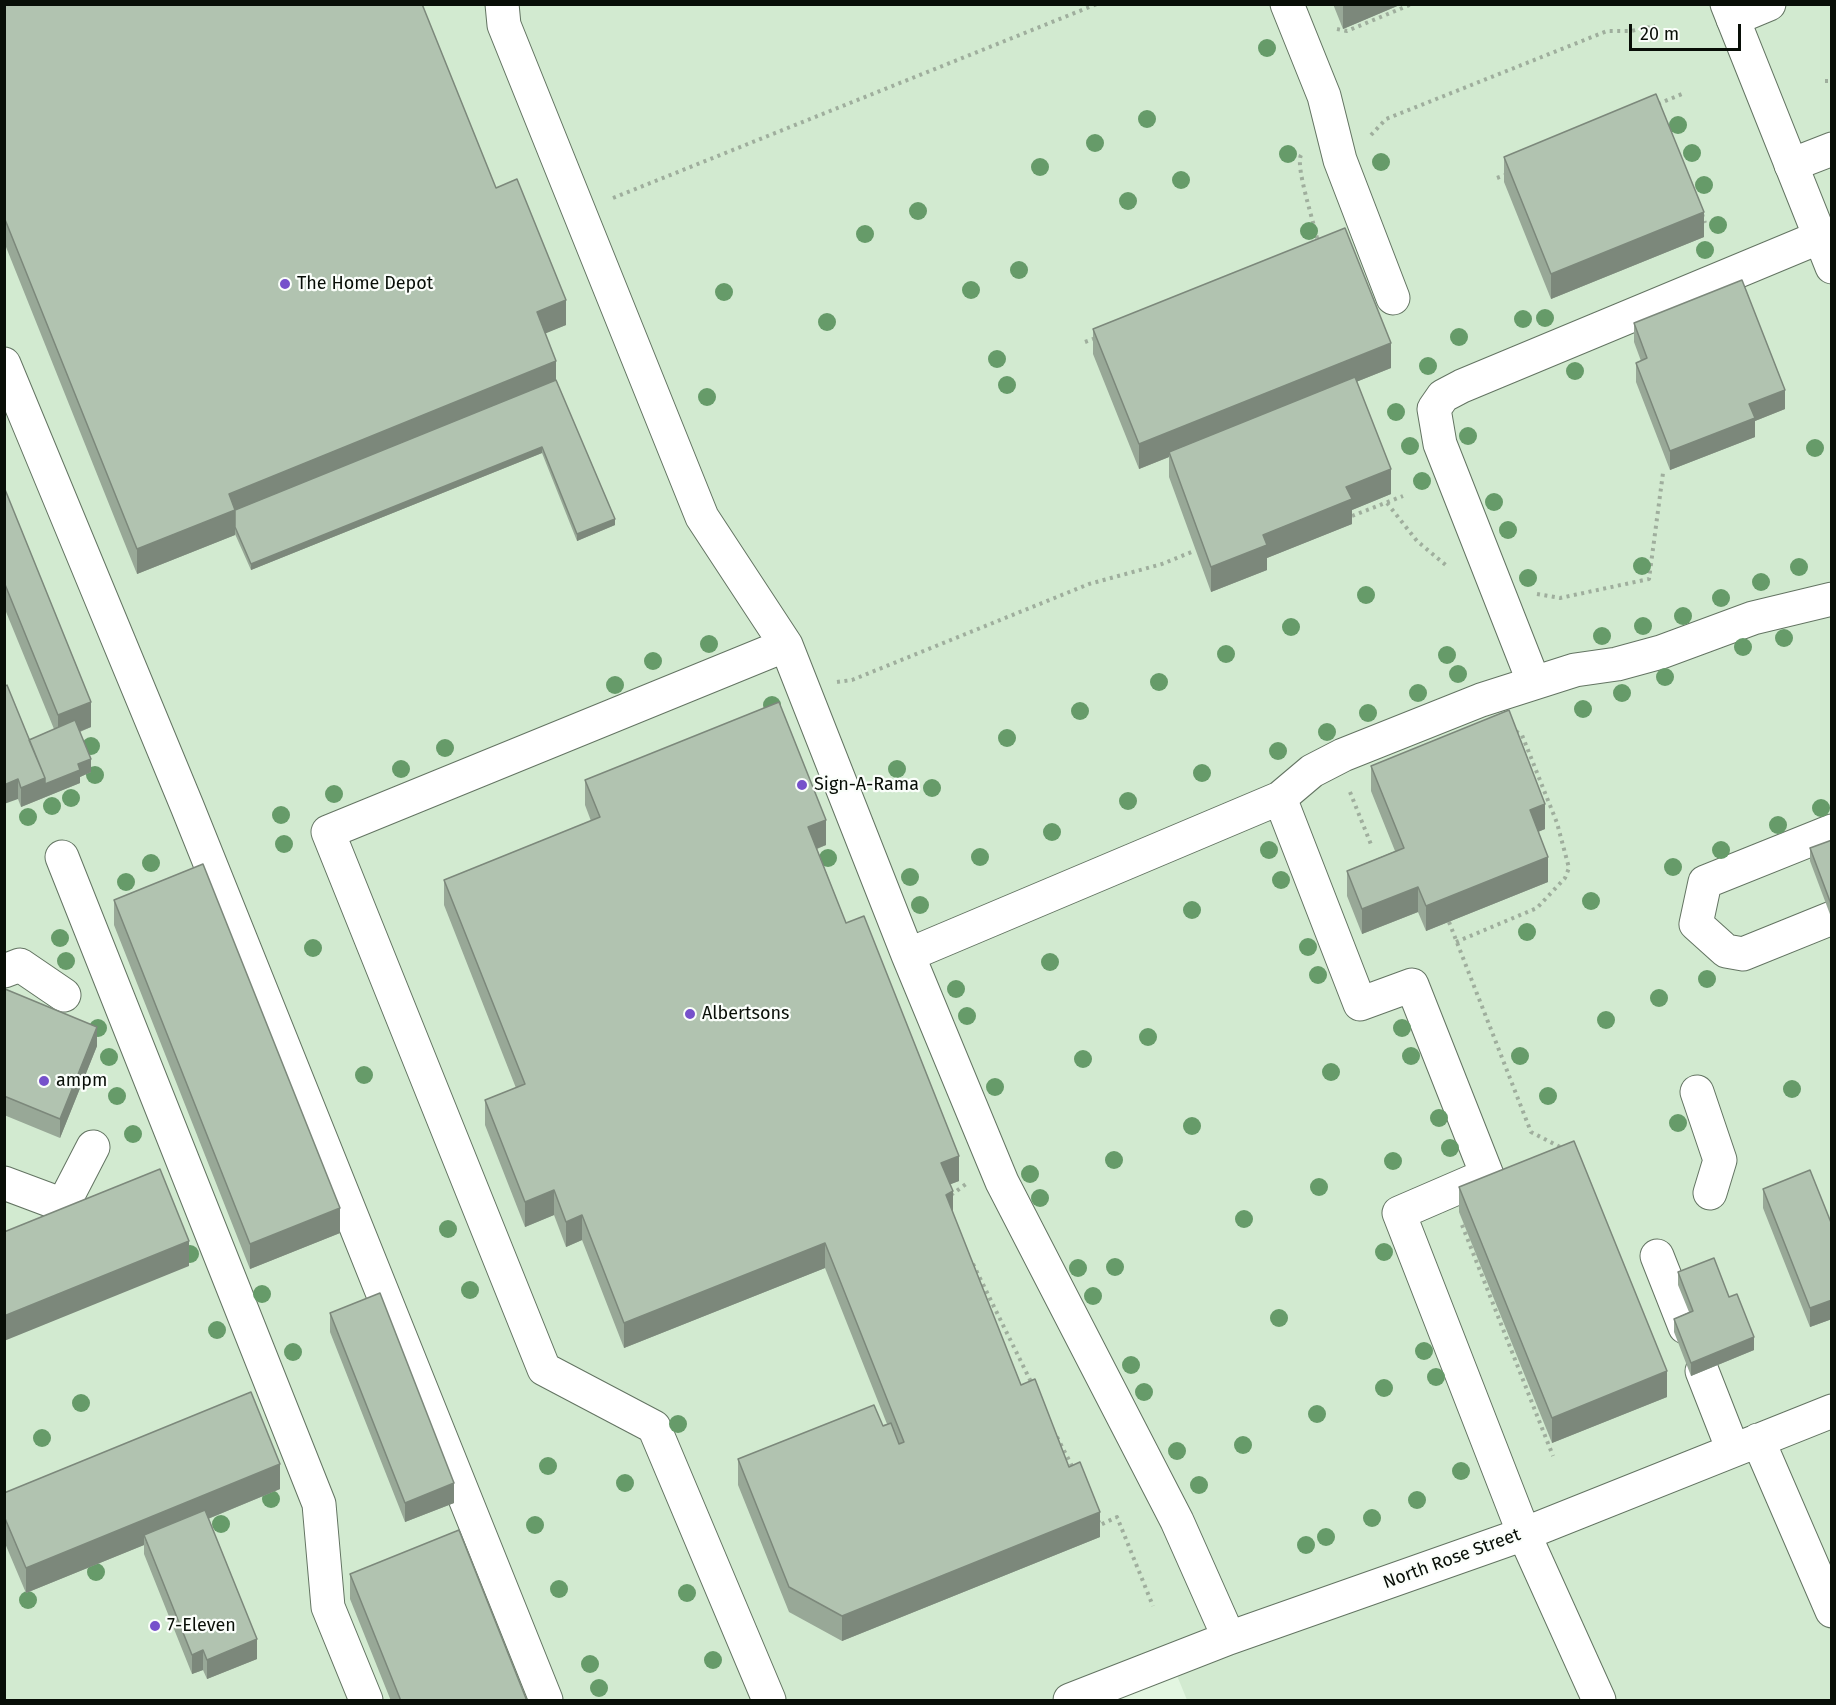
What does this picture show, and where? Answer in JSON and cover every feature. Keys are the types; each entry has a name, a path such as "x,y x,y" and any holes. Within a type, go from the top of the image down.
{"street":[{"path":"502,4 504,25 702,518 786,645 908,955 1002,1182 1177,1521 1229,1638"},
{"path":"1287,4 1324,96 1340,160 1393,298"},
{"path":"1534,683 1440,444 1434,409 1443,396 1462,386 1826,252 1730,12 1769,4"},
{"path":"1791,165 1832,148"},
{"path":"4,364 191,818 546,1701"},
{"path":"908,955 1280,798 1312,771 1343,755 1481,700 1575,670 1617,664 1662,652 1753,618 1832,600"},
{"path":"769,1701 654,1427 544,1369 328,832 786,645"},
{"path":"1280,798 1360,1004 1412,985 1487,1175 1399,1213 1524,1534 1599,1701"},
{"path":"1832,831 1705,882 1696,924 1726,951 1743,954 1832,918"},
{"path":"62,857 319,1504 328,1607 366,1701"},
{"path":"4,971 20,965 63,995"},
{"path":"1697,1092 1720,1160 1710,1193"},
{"path":"4,1183 63,1205 93,1147"},
{"path":"1657,1256 1685,1327"},
{"path":"1702,1371 1746,1445 1832,1611"},
{"name":"North Rose Street","path":"1070,1701 1229,1638 1524,1534 1832,1411"}],"path":[{"path":"578,212 1097,4"},
{"path":"1333,23 1336,28 1347,31 1412,4"},
{"path":"1319,248 1298,158 1314,142 1373,135 1386,119 1607,32 1631,31 1655,26"},
{"path":"1825,81 1832,81"},
{"path":"1661,112 1658,104 1682,94"},
{"path":"1497,178 1519,169"},
{"path":"1701,212 1705,223"},
{"path":"1085,342 1107,333"},
{"path":"1388,503 1417,541 1464,580 1560,598 1649,579 1663,473"},
{"path":"1352,516 1403,496"},
{"path":"1455,942 1537,908 1564,878 1569,868 1557,823 1522,735 1511,728"},
{"path":"1360,787 1350,791 1372,847"},
{"path":"1449,922 1532,1132 1563,1148"},
{"path":"1460,1221 1553,1456"}],"shaded area":[{"path":"5,5 1831,5 1831,1700 1187,1700 1171,1661 1070,1700 5,1700"}],"building":[{"name":"The Home Depot","path":"4,4 422,4 496,188 517,179 566,300 537,312 556,361 229,494 235,510 137,549 4,217"},
{"path":"1656,94 1704,212 1551,274 1504,157"},
{"path":"1345,228 1391,343 1139,444 1093,329"},
{"path":"1742,280 1785,390 1749,404 1755,418 1670,451 1636,363 1647,358 1634,323"},
{"path":"1355,377 1391,469 1346,487 1352,499 1263,535 1267,545 1211,567 1169,452"},
{"path":"556,380 615,519 577,534 542,447 251,564 235,527 235,510"},
{"path":"4,487 91,702 58,715 4,582"},
{"path":"7,685 45,778 21,788 18,779 4,785 4,687"},
{"name":"Albertsons","path":"779,702 826,820 808,827 846,923 864,916 959,1156 941,1163 953,1191 946,1195 1021,1385 1035,1379 1069,1467 1080,1462 1100,1512 842,1616 789,1587 738,1459 874,1405 883,1426 891,1423 899,1444 904,1442 825,1243 624,1323 582,1215 566,1222 554,1190 525,1202 485,1100 525,1084 444,880 600,817 585,780"},
{"path":"1509,710 1545,804 1530,810 1548,857 1426,906 1418,887 1362,909 1347,871 1404,848 1371,766"},
{"path":"75,720 91,759 78,764 80,770 45,784 45,778 29,740"},
{"path":"1832,840 1832,904 1831,904 1810,848"},
{"path":"203,864 340,1208 250,1244 114,900"},
{"name":"ampm","path":"5,989 97,1027 60,1119 4,1096"},
{"path":"1574,1141 1667,1371 1552,1418 1459,1187"},
{"path":"160,1169 189,1241 4,1316 4,1232"},
{"path":"1810,1170 1832,1225 1832,1300 1810,1308 1763,1189"},
{"path":"1714,1258 1729,1297 1737,1294 1754,1337 1691,1363 1674,1319 1693,1311 1678,1272"},
{"path":"380,1293 454,1483 405,1503 330,1313"},
{"path":"251,1392 280,1464 26,1568 4,1516 4,1493"},
{"path":"205,1510 257,1639 207,1660 203,1650 192,1655 144,1535"},
{"path":"459,1530 527,1701 401,1701 350,1574"}],"place":[{"name":"The Home Depot","path":"285,284"},
{"name":"Sign-A-Rama","path":"802,785"},
{"name":"Albertsons","path":"690,1014"},
{"name":"ampm","path":"44,1081"},
{"name":"7-Eleven","path":"155,1626"}]}
